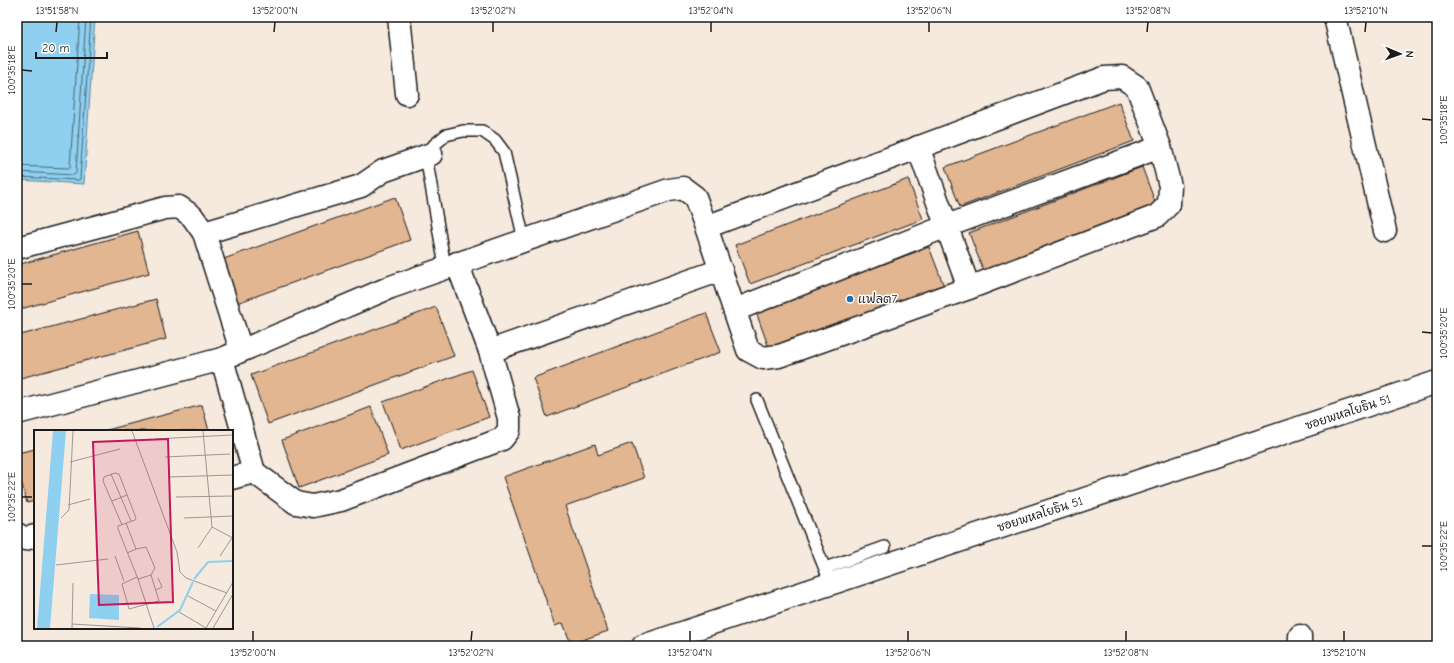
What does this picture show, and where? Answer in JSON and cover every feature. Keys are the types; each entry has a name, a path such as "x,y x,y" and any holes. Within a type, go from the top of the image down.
{"street":[{"path":"399,17 408,94"},
{"path":"1335,17 1385,232"},
{"path":"17,413 232,354 391,287 669,190 683,188 694,197 706,226 748,350 763,358 779,356 969,288 1157,216 1169,204 1170,186 1160,147 1137,87 1122,77 1104,78 706,226"},
{"path":"918,147 969,288"},
{"path":"735,310 947,226 1160,147"},
{"path":"204,233 361,186 383,171 430,154"},
{"path":"17,248 165,208 179,207 192,216 204,233 232,354 254,472 296,503 313,506 341,500 502,439 509,430 509,418 490,351 451,265"},
{"path":"490,351 721,270"},
{"name":"ซอยพหลโยธิน 51","path":"644,646 828,576 1437,382"},
{"path":"233,478 254,472"},
{"path":"17,534 25,539 34,536"}],"lane":[{"path":"451,265 427,162 434,145 446,135 463,131 482,131 495,140 504,152 524,240"},
{"path":"757,400 828,576 885,547"}],"water":[{"path":"17,17 95,17 84,184 17,180"}],"building":[{"path":"1119,102 1134,141 960,207 945,167"},
{"path":"1142,167 1157,207 984,272 969,233"},
{"path":"908,179 923,219 750,284 735,245"},
{"path":"395,197 410,240 237,303 221,260"},
{"path":"138,231 149,273 17,310 17,265"},
{"name":"แฟลต7","path":"929,247 944,286 770,351 756,312"},
{"path":"156,299 166,339 17,379 17,336"},
{"path":"436,307 454,356 268,424 251,375"},
{"path":"706,313 721,352 547,417 533,378"},
{"path":"472,370 489,417 401,450 383,402"},
{"path":"202,405 209,430 107,430"},
{"path":"371,407 388,455 299,488 282,440"},
{"path":"632,443 644,478 565,506 608,631 571,644 563,623 555,626 503,477 595,444 598,455"},
{"path":"34,449 34,501 27,503 17,465 17,453"}],"place":[{"name":"แฟลต7","path":"850,299"}]}
